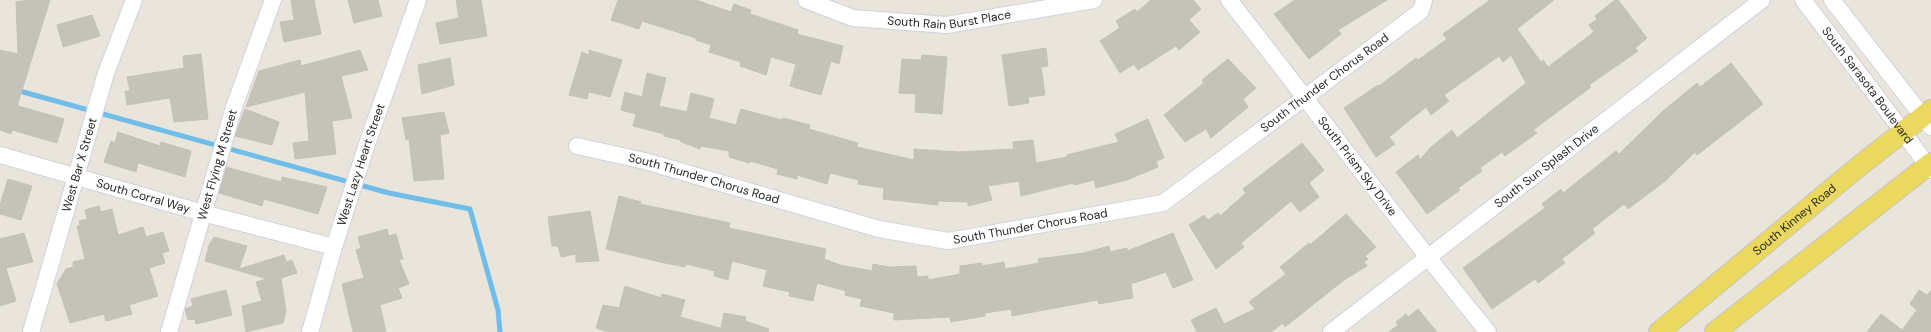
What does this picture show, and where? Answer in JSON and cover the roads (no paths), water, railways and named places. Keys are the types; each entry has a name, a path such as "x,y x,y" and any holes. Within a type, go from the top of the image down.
{"main road":[{"name":"South Kinney Road","path":"1659,332 1852,172 1903,132 1928,118"},
{"path":"1714,332 1930,166"}],"street":[{"name":"West Bar X Street","path":"31,332 106,73 134,0"},
{"name":"West Flying M Street","path":"169,332 234,107 274,0"},
{"name":"West Lazy Heart Street","path":"310,332 334,247 367,144 418,0"},
{"name":"South Rain Burst Place","path":"806,0 853,18 947,25 1091,2 1094,0"},
{"name":"South Prism Sky Drive","path":"1229,0 1305,97 1427,258 1488,332"},
{"name":"South Thunder Chorus Road","path":"577,146 645,161 878,229 948,241 1163,203 1421,11 1424,0"},
{"name":"South Sun Splash Drive","path":"1331,332 1762,0"},
{"name":"South Sarasota Boulevard","path":"1803,0 1930,166"},
{"name":"South Sarasota Boulevard","path":"1832,0 1928,118"},
{"name":"South Corral Way","path":"0,155 203,213 334,247"}],"waterway":[{"path":"16,90 389,193 470,209 498,310 500,332"}]}
